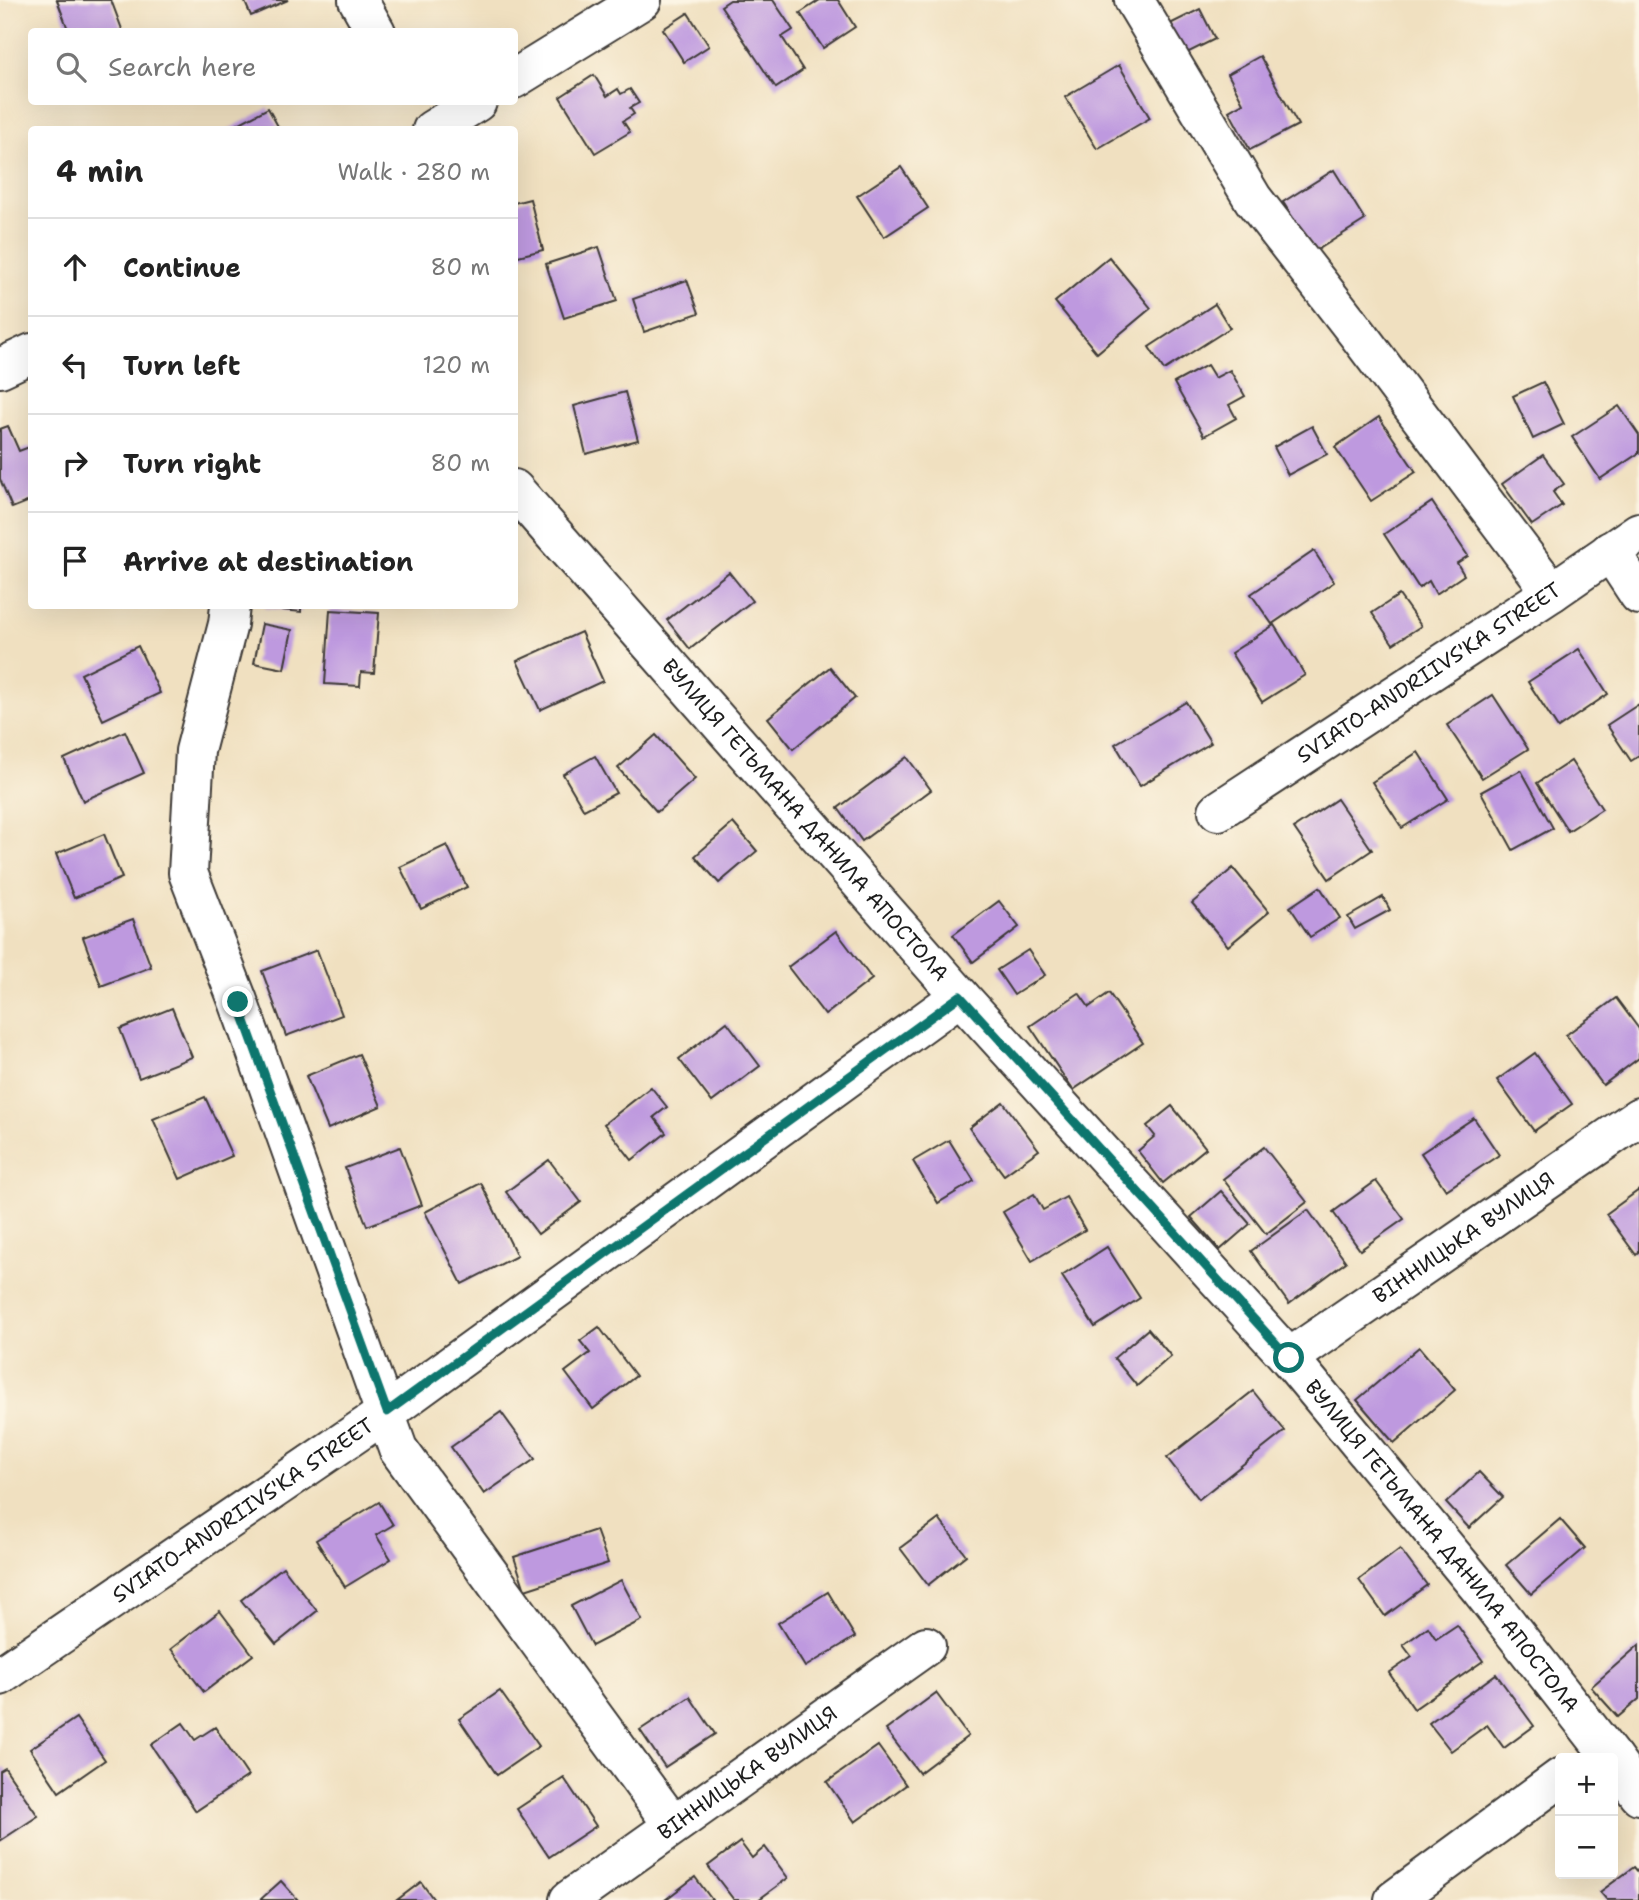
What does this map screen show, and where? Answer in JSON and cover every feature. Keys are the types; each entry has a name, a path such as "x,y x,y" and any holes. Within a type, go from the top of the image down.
{"street":[{"path":"358,0 374,28"},
{"path":"518,77 642,0"},
{"path":"1134,0 1253,199 1552,592"},
{"path":"419,105 430,126"},
{"path":"437,126 472,105"},
{"path":"0,368 28,355"},
{"name":"ВУЛИЦЯ ГЕТЬМАНА ДАНИЛА АПОСТОЛА","path":"518,494 960,996 1289,1358 1481,1590 1602,1753"},
{"path":"1625,542 1639,595"},
{"name":"SVIATO-ANDRIIVS'KA STREET","path":"1218,811 1625,542"},
{"path":"230,609 195,751 188,873 243,1014 398,1448 673,1825"},
{"name":"SVIATO-ANDRIIVS'KA STREET","path":"0,1676 387,1412 960,996"},
{"name":"ВІННИЦЬКА ВУЛИЦЯ","path":"1289,1358 1639,1117"},
{"name":"ВІННИЦЬКА ВУЛИЦЯ","path":"569,1900 926,1646"},
{"name":"ВУЛИЦЯ ГЕТЬМАНА ДАНИЛА АПОСТОЛА","path":"1618,1772 1639,1796"},
{"path":"1394,1900 1555,1782"}],"building":[{"path":"57,0 111,0 122,28 68,28"},
{"path":"244,0 288,0 251,16"},
{"path":"730,0 773,0 793,30 782,37 803,70 776,88 721,6"},
{"path":"820,0 838,0 855,27 823,48 800,13"},
{"path":"1200,9 1215,39 1179,57 1164,27"},
{"path":"688,13 709,46 684,62 663,29"},
{"path":"1260,56 1298,125 1250,150 1229,111 1243,103 1228,74"},
{"path":"1119,65 1150,118 1097,149 1065,97"},
{"path":"594,75 607,96 618,89 621,94 630,89 639,103 630,108 634,114 623,121 630,132 595,153 560,97"},
{"path":"268,108 278,126 234,126"},
{"path":"901,167 928,208 884,237 857,196"},
{"path":"1334,170 1365,220 1314,252 1283,202"},
{"path":"530,199 543,250 518,256 518,202"},
{"path":"599,247 617,301 564,318 546,264"},
{"path":"1109,257 1151,308 1097,353 1055,302"},
{"path":"687,280 699,313 644,332 633,299"},
{"path":"1215,304 1230,328 1164,370 1149,347"},
{"path":"1207,365 1215,378 1230,370 1245,396 1229,405 1236,418 1204,436 1174,383"},
{"path":"1543,382 1564,424 1533,439 1513,396"},
{"path":"625,392 638,440 586,454 574,406"},
{"path":"1619,406 1639,435 1639,453 1600,479 1572,437"},
{"path":"1379,417 1416,472 1371,501 1335,447"},
{"path":"8,426 19,451 28,448 28,502 12,508 0,479 0,429"},
{"path":"1312,426 1327,454 1288,475 1274,447"},
{"path":"1543,455 1564,484 1553,492 1562,505 1532,525 1502,484"},
{"path":"1432,502 1468,556 1457,563 1464,575 1436,594 1429,581 1419,588 1384,534"},
{"path":"1314,551 1334,582 1272,624 1251,594"},
{"path":"729,572 752,601 690,649 667,620"},
{"path":"1399,595 1421,626 1393,644 1372,613"},
{"path":"273,609 301,609 301,612"},
{"path":"330,610 379,613 374,673 361,672 360,686 325,684"},
{"path":"262,624 292,630 284,669 254,663"},
{"path":"1274,625 1305,675 1262,702 1231,653"},
{"path":"581,632 603,681 540,710 517,661"},
{"path":"138,646 160,693 103,720 81,674"},
{"path":"1579,649 1608,694 1558,728 1528,682"},
{"path":"830,667 855,698 793,749 768,718"},
{"path":"1493,695 1528,749 1482,778 1447,725"},
{"path":"1186,702 1211,743 1140,786 1115,744"},
{"path":"1639,704 1639,756 1631,761 1607,725"},
{"path":"125,731 144,773 83,801 64,759"},
{"path":"656,735 695,779 657,812 618,768"},
{"path":"1418,752 1448,799 1402,828 1372,782"},
{"path":"595,756 616,793 584,810 563,774"},
{"path":"907,757 931,790 862,841 838,808"},
{"path":"1571,761 1602,809 1568,831 1537,783"},
{"path":"1521,770 1553,828 1513,850 1481,792"},
{"path":"1337,799 1372,850 1329,879 1294,828"},
{"path":"733,823 757,851 719,883 695,856"},
{"path":"104,834 122,878 74,898 56,854"},
{"path":"447,845 467,887 421,909 400,867"},
{"path":"1233,868 1269,912 1228,946 1192,903"},
{"path":"1320,887 1340,918 1310,937 1290,907"},
{"path":"1383,897 1390,910 1355,929 1348,917"},
{"path":"999,901 1019,927 973,962 953,935"},
{"path":"133,919 151,967 101,986 83,937"},
{"path":"836,931 872,979 825,1015 788,967"},
{"path":"317,950 342,1015 286,1036 262,971"},
{"path":"1028,950 1045,975 1014,995 997,970"},
{"path":"1079,993 1089,1007 1109,993 1143,1043 1073,1090 1030,1026"},
{"path":"1616,998 1639,1029 1639,1058 1603,1085 1566,1035"},
{"path":"172,1008 192,1057 139,1078 120,1029"},
{"path":"727,1022 760,1066 712,1102 679,1059"},
{"path":"1535,1053 1572,1104 1534,1131 1497,1080"},
{"path":"359,1054 381,1106 328,1129 306,1076"},
{"path":"651,1087 667,1107 654,1117 666,1133 632,1160 604,1124"},
{"path":"205,1097 232,1156 180,1179 153,1119"},
{"path":"1003,1102 1039,1150 1004,1175 969,1128"},
{"path":"1172,1106 1206,1148 1163,1183 1138,1151 1155,1136 1147,1126"},
{"path":"1474,1118 1499,1155 1446,1190 1421,1153"},
{"path":"949,1140 974,1181 938,1203 913,1161"},
{"path":"400,1147 422,1205 367,1226 345,1168"},
{"path":"1264,1147 1307,1202 1266,1234 1223,1179"},
{"path":"549,1160 581,1202 538,1234 506,1192"},
{"path":"1376,1181 1404,1219 1360,1250 1333,1212"},
{"path":"481,1183 517,1256 462,1284 425,1212"},
{"path":"1639,1190 1639,1252 1636,1255 1606,1214"},
{"path":"1221,1191 1250,1224 1220,1250 1191,1217"},
{"path":"1034,1194 1043,1210 1066,1197 1085,1230 1032,1261 1003,1212"},
{"path":"1308,1210 1346,1262 1289,1304 1251,1251"},
{"path":"1107,1247 1140,1298 1095,1327 1062,1276"},
{"path":"599,1327 636,1376 593,1409 565,1372 590,1353 580,1341"},
{"path":"1148,1329 1171,1356 1137,1386 1114,1358"},
{"path":"1419,1347 1455,1390 1394,1443 1357,1400"},
{"path":"1253,1391 1285,1431 1199,1499 1167,1458"},
{"path":"501,1412 535,1459 484,1494 451,1447"},
{"path":"1479,1472 1503,1497 1469,1528 1446,1503"},
{"path":"379,1502 393,1525 376,1535 391,1559 345,1587 316,1540"},
{"path":"939,1519 966,1555 928,1585 900,1548"},
{"path":"1560,1519 1585,1548 1531,1594 1506,1565"},
{"path":"596,1530 608,1563 525,1590 514,1557"},
{"path":"1400,1549 1427,1585 1385,1616 1359,1580"},
{"path":"283,1567 317,1611 276,1644 241,1600"},
{"path":"621,1580 642,1620 592,1646 571,1606"},
{"path":"828,1592 855,1637 805,1667 778,1623"},
{"path":"220,1611 253,1655 204,1692 171,1649"},
{"path":"1457,1625 1483,1661 1414,1709 1389,1673 1412,1657 1403,1645 1428,1627 1436,1639"},
{"path":"1639,1645 1639,1699 1618,1717 1591,1687"},
{"path":"1496,1674 1534,1726 1504,1748 1487,1725 1451,1751 1429,1723"},
{"path":"500,1691 539,1746 497,1775 459,1719"},
{"path":"936,1693 968,1736 919,1773 886,1730"},
{"path":"690,1697 715,1734 665,1767 640,1730"},
{"path":"76,1718 105,1760 59,1792 30,1749"},
{"path":"183,1723 195,1740 215,1727 248,1776 196,1811 151,1745"},
{"path":"878,1746 906,1785 855,1822 827,1782"},
{"path":"5,1768 38,1816 0,1841 0,1771"},
{"path":"564,1778 596,1826 549,1857 517,1809"},
{"path":"740,1842 752,1858 765,1847 788,1878 758,1900 734,1900 708,1866"},
{"path":"1634,1867 1639,1873 1639,1900 1607,1900 1600,1892"},
{"path":"695,1877 712,1900 665,1900"},
{"path":"281,1881 298,1900 260,1900"},
{"path":"421,1882 434,1900 397,1900"}],"route":[{"path":"238,1002 387,1412 960,996 1289,1358"}]}
